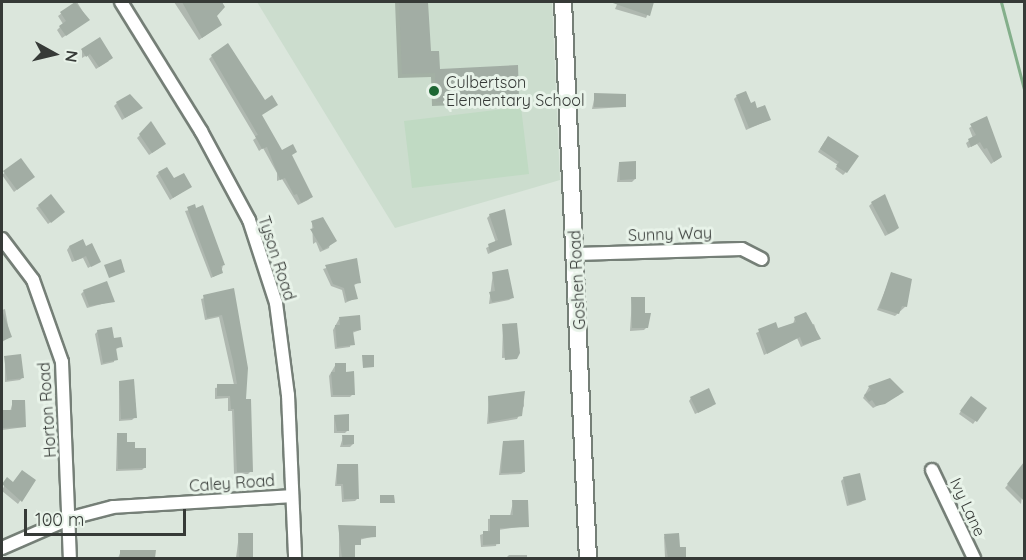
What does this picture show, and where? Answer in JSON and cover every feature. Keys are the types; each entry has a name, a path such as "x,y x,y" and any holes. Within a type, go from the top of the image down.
{"street":[{"name":"Tyson Road","path":"121,2 201,131 249,220 276,303 288,394 295,558"},
{"name":"Goshen Road","path":"563,2 588,558"},
{"name":"Horton Road","path":"2,238 33,280 62,362 71,518 70,558"},
{"name":"Sunny Way","path":"576,254 742,249 762,259"},
{"name":"Ivy Lane","path":"932,470 974,558"},
{"name":"Caley Road","path":"2,548 71,518 113,507 292,496"}],"shaded area":[{"name":"Culbertson Elementary School","path":"257,2 552,2 560,180 395,228"},
{"path":"521,107 529,174 412,188 404,121"}],"building":[{"path":"75,2 90,20 66,36 59,26 66,21 60,12"},
{"path":"182,2 222,2 225,7 217,16 222,25 202,38"},
{"path":"399,2 428,2 431,51 439,51 440,69 518,65 519,99 436,102 435,73 402,74"},
{"path":"610,2 654,2 650,16"},
{"path":"100,37 113,58 99,67 90,54 86,57 81,49"},
{"path":"228,43 265,100 272,95 278,105 262,115 282,150 293,144 297,152 292,155 313,197 301,203 285,178 280,180 267,147 262,149 255,136 258,135 211,55"},
{"path":"746,91 751,103 755,101 757,108 765,105 771,120 749,128 736,95"},
{"path":"594,93 626,94 626,107 594,107"},
{"path":"130,94 143,108 125,118 116,102"},
{"path":"987,116 1002,157 994,162 987,148 984,149 980,142 971,147 968,139 976,135 970,124"},
{"path":"151,121 166,144 152,153 139,134"},
{"path":"828,136 859,156 847,173 836,166 839,162 820,149"},
{"path":"21,158 35,177 17,190 3,171"},
{"path":"636,161 636,179 620,180 619,162"},
{"path":"167,167 174,178 184,173 192,187 173,198 158,172"},
{"path":"51,194 65,212 51,223 38,205"},
{"path":"885,194 899,228 888,234 871,202"},
{"path":"195,204 196,208 203,205 225,265 221,266 223,273 213,277 187,207"},
{"path":"505,209 512,245 490,252 488,244 498,240 489,214"},
{"path":"323,217 337,241 323,250 310,229 314,228 311,221"},
{"path":"83,239 86,246 92,243 101,262 91,267 86,256 75,261 69,246"},
{"path":"357,258 361,283 354,284 358,299 347,301 344,288 333,284 325,265"},
{"path":"121,259 125,272 109,278 104,265"},
{"path":"508,269 514,298 492,302 489,292 495,291 492,272"},
{"path":"891,272 912,279 907,307 902,306 899,314 879,308"},
{"path":"107,281 115,302 89,306 83,290"},
{"path":"234,288 248,368 246,399 251,399 253,472 237,472 234,409 231,409 230,396 217,396 217,384 237,384 233,361 222,315 207,318 203,295"},
{"path":"631,297 645,297 645,313 651,313 648,328 632,328"},
{"path":"2,310 12,337 2,341"},
{"path":"806,312 821,339 803,345 800,337 767,354 758,329 776,322 778,328 796,322 794,317"},
{"path":"360,315 361,330 353,331 355,345 337,347 335,325 340,325 339,317"},
{"path":"517,323 520,353 517,359 505,360 502,324"},
{"path":"112,327 114,338 121,337 123,347 116,348 118,360 103,363 97,330"},
{"path":"21,354 24,378 7,380 4,356"},
{"path":"362,355 374,355 374,367 363,368"},
{"path":"335,363 346,363 346,372 354,371 355,395 333,395 331,372 335,372"},
{"path":"890,378 904,392 885,404 876,406 872,400 869,402 864,395 871,390 868,386"},
{"path":"134,379 137,418 121,419 119,381"},
{"path":"709,388 716,404 698,413 690,397"},
{"path":"525,391 522,416 489,422 488,396"},
{"path":"971,396 987,408 977,422 960,411"},
{"path":"12,400 25,400 26,427 2,428 2,410 12,410"},
{"path":"349,414 349,431 337,431 334,415"},
{"path":"117,433 127,433 127,442 135,442 135,448 146,448 146,468 118,469"},
{"path":"342,435 354,435 354,444 343,445"},
{"path":"524,440 525,472 501,473 503,441"},
{"path":"1024,462 1024,501 1007,484"},
{"path":"337,464 358,464 359,499 344,499 343,484 337,484"},
{"path":"22,470 36,480 22,502 2,484 7,477 13,482"},
{"path":"860,473 866,500 849,504 843,477"},
{"path":"380,495 394,495 395,503 380,503"},
{"path":"512,500 528,500 529,527 500,528 500,544 483,545 483,531 490,531 490,515 513,515"},
{"path":"338,525 376,526 376,537 361,538 361,545 355,545 355,558 342,558"},
{"path":"238,533 253,533 253,558 239,558"},
{"path":"679,533 680,547 686,547 686,558 668,558 664,534"},
{"path":"120,550 156,550 155,558 120,558"}],"waterway":[{"path":"1001,2 1024,89"}],"place":[{"name":"Culbertson Elementary School","path":"434,91"}]}
